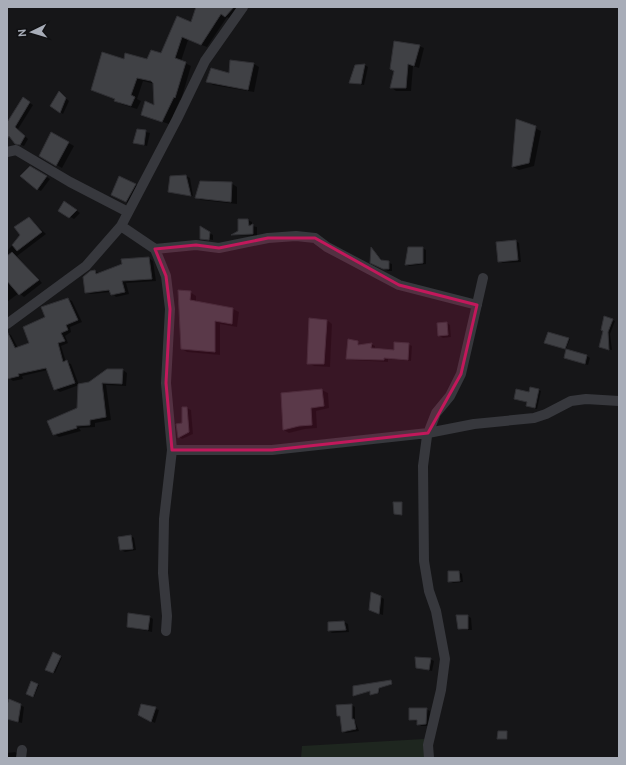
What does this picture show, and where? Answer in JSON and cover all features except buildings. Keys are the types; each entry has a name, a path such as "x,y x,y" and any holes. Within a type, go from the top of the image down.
{"street":[{"path":"7,324 86,266 121,226 178,119 205,61 244,7"},
{"path":"7,152 16,150 64,178 128,212"},
{"path":"121,226 155,249 166,276 170,309 166,384 172,450 164,519 163,573 167,616 166,631"},
{"path":"155,249 196,245 219,248 268,238 296,236 315,238 327,247 399,285 477,305"},
{"path":"430,758 428,745 441,690 445,659 443,642 436,611 429,591 424,561 423,466 428,432 436,413 450,396 461,374 483,278"},
{"path":"172,450 272,450 428,432 474,424 534,418 546,414 571,401 586,399 619,401"}],"highlighted area":[{"path":"268,238 315,238 399,285 477,305 461,374 428,433 272,450 172,450 166,383 170,309 166,276 155,249 196,245 219,248"}],"shaded area":[{"path":"424,739 425,758 301,758 302,746"}]}
